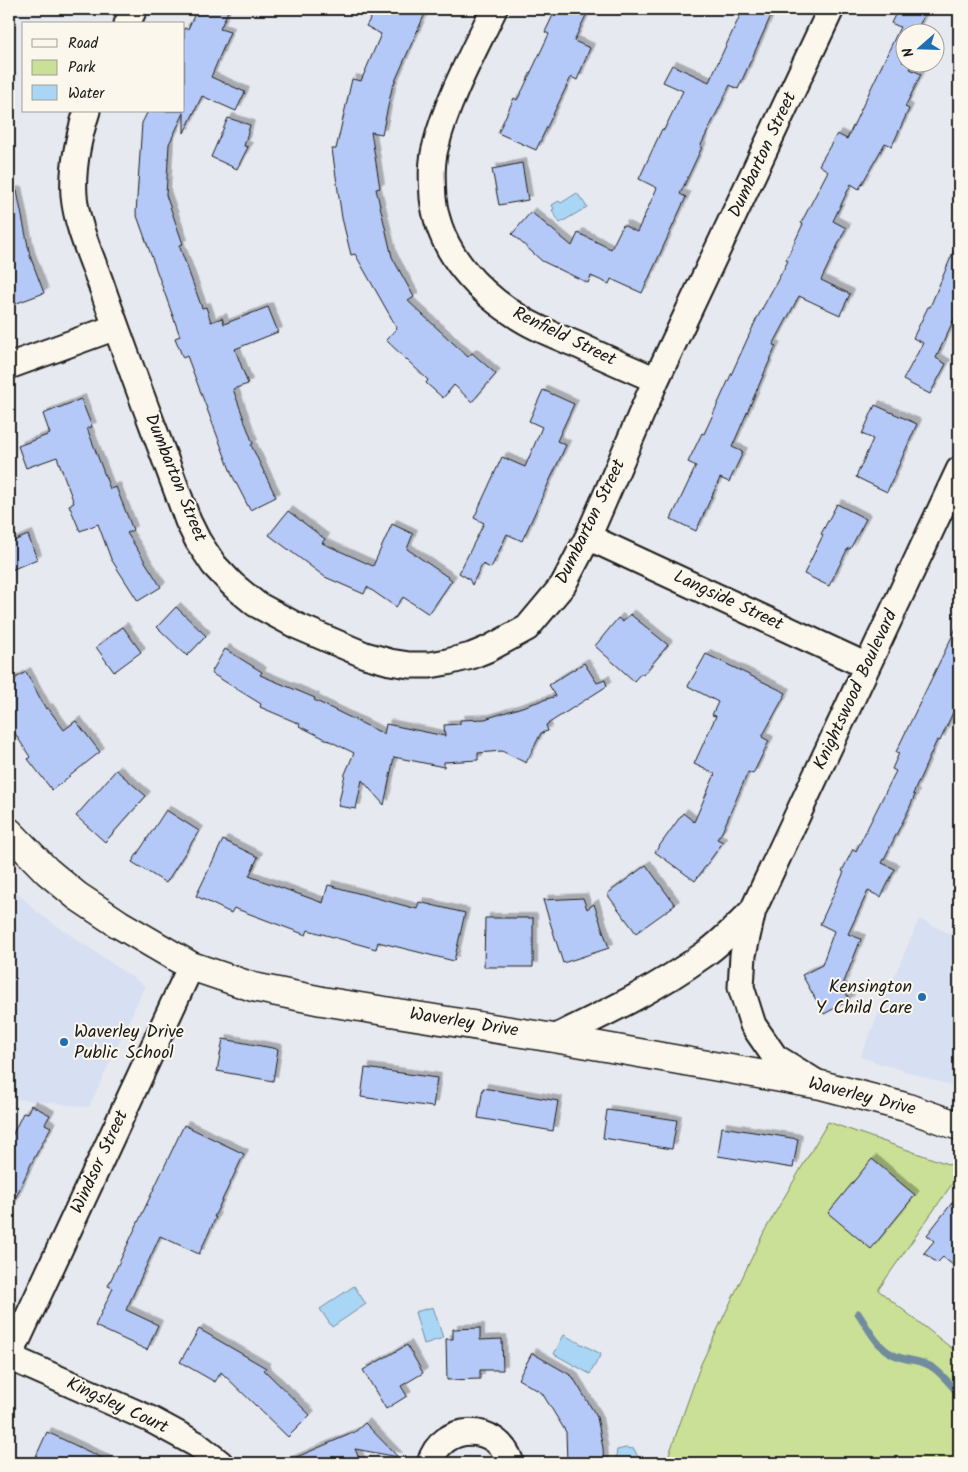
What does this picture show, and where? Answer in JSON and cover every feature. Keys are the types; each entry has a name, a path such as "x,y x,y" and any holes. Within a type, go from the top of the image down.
{"street":[{"path":"128,22 134,9"},
{"name":"Renfield Street","path":"494,9 450,102 436,146 432,167 433,194 435,209 444,238 467,275 503,307 532,325 656,380"},
{"name":"Dumbarton Street","path":"87,112 76,148 74,167 76,208 116,327 188,521 198,541 214,565 233,585 256,604 340,646 390,662 409,665 430,665 471,656 528,628 563,585 588,537 656,380 832,9"},
{"path":"9,366 116,327"},
{"name":"Knightswood Boulevard","path":"821,1085 775,1056 753,1025 741,987 743,954 753,910 959,470"},
{"name":"Langside Street","path":"588,537 867,666"},
{"name":"Waverley Drive","path":"9,832 47,871 77,896 119,924 191,966 253,986 322,1001 554,1038 821,1085 905,1106 959,1126"},
{"name":"Knightswood Boulevard","path":"554,1038 626,1003 676,974 707,953 753,910"},
{"name":"Windsor Street","path":"9,1358 191,966"},
{"name":"Kingsley Court","path":"9,1358 150,1419 196,1444 220,1463"},
{"path":"430,1463 432,1456 440,1445 451,1436 464,1432 478,1432 491,1437 502,1446 511,1463"}],"shaded area":[{"name":"Waverley Drive Public School","path":"9,884 38,913 145,986 89,1107 9,1098"},
{"name":"Kensington Y Child Care","path":"919,919 959,938 959,1090 940,1082 860,1057"}],"green space":[{"path":"828,1122 959,1168 959,1174 878,1290 959,1354 959,1463 666,1463 701,1364 764,1232"}],"water":[{"path":"577,193 587,207 560,223 552,210 554,209 552,205 559,201 561,203"},
{"path":"354,1286 366,1304 332,1327 320,1309"},
{"path":"433,1307 443,1338 424,1344 415,1312"},
{"path":"564,1335 601,1354 590,1374 554,1354"},
{"path":"634,1449 638,1457 638,1463 619,1463 616,1458 617,1450"}],"building":[{"path":"197,9 229,9 220,29 230,32 211,77 245,92 236,111 202,96 184,133 184,113 169,144 166,195 183,244 179,245 202,308 206,307 211,322 222,318 224,324 268,307 278,332 235,349 248,384 233,389 253,444 251,445 276,497 250,510 232,475 187,356 183,358 175,338 180,336 136,213 142,123 148,112 185,112 185,28 188,29"},
{"path":"376,9 427,9 392,88 382,134 371,132 380,188 376,189 392,257 414,297 408,301 468,357 472,353 496,374 472,402 454,385 443,398 426,383 428,380 386,340 397,328 355,254 351,255 342,218 332,149 336,149 352,79 361,81 381,34 366,26"},
{"path":"556,9 578,9 587,13 574,41 590,48 577,80 571,77 536,150 498,133 514,98 517,100 523,89 549,34 545,32"},
{"path":"743,9 774,9 738,89 730,85 700,147 702,147 680,194 686,197 642,293 611,279 609,284 591,276 588,283 542,261 512,234 531,212 572,246 578,233 611,249 623,225 637,232 657,188 639,179 662,129 664,130 683,91 663,82 672,65 709,82"},
{"path":"898,9 927,9 921,22 896,22 896,25 891,23"},
{"path":"896,35 896,72 917,72 921,74 905,107 909,109 892,146 885,143 859,189 851,184 833,221 846,228 821,280 850,294 840,315 799,296 773,345 776,346 732,447 743,452 729,482 720,478 696,531 671,519 696,466 688,462 702,433 704,434 756,320 788,261 786,260 803,224 801,223 828,171 819,165 837,134 847,139"},
{"path":"228,118 250,125 244,146 248,147 237,169 211,157"},
{"path":"522,163 528,200 499,205 492,169"},
{"path":"17,191 30,256 44,293 9,306 9,192"},
{"path":"959,238 959,308 936,358 946,364 930,394 903,380 923,343 913,338 928,307 930,307"},
{"path":"543,390 574,404 557,441 566,445 522,541 507,534 491,568 482,564 472,585 469,579 459,573 484,523 474,518 502,457 525,467 542,427 529,421"},
{"path":"81,399 92,427 87,428 110,489 116,487 133,530 127,533 161,587 138,601 111,559 98,524 80,531 69,505 74,503 57,457 26,468 18,446 50,434 43,414"},
{"path":"875,405 917,424 887,492 856,477 873,439 862,434"},
{"path":"837,504 866,519 850,549 848,548 829,586 804,574 823,535 821,534"},
{"path":"288,511 325,539 322,543 373,566 392,524 413,534 407,549 452,580 429,614 403,597 396,607 367,587 364,594 325,577 269,535"},
{"path":"28,535 37,559 9,571 9,543"},
{"path":"176,607 206,636 187,656 157,627"},
{"path":"630,614 668,645 643,675 641,673 634,681 595,646 618,618 623,622"},
{"path":"959,622 959,699 940,741 937,740 913,794 915,795 908,811 882,863 895,869 881,897 868,891 848,934 861,939 842,987 850,1000 824,1014 802,975 822,965 834,931 820,924 844,872 842,871 853,849 856,851 896,771 892,769 899,753 896,752"},
{"path":"123,627 141,652 114,672 96,647"},
{"path":"225,649 262,672 260,675 315,698 314,700 384,734 386,724 445,736 444,725 460,724 460,720 485,719 556,696 549,685 584,663 597,683 605,680 607,686 546,725 548,731 541,733 526,763 502,751 478,753 478,760 444,762 444,767 394,757 384,805 362,780 356,809 338,806 345,774 354,753 299,726 300,724 260,707 261,704 211,673"},
{"path":"706,654 786,693 762,737 769,741 753,774 748,772 722,832 717,839 723,842 695,881 655,852 683,813 694,822 715,774 694,764 716,716 712,715 718,702 688,686"},
{"path":"26,672 46,709 48,708 64,730 76,721 100,752 52,790 28,759 30,757 9,724 9,682"},
{"path":"116,770 146,796 105,842 76,816"},
{"path":"166,810 199,831 166,883 132,862"},
{"path":"223,840 258,857 249,876 323,903 328,885 417,909 419,902 465,913 454,961 378,942 376,949 308,930 306,935 234,908 231,913 196,896"},
{"path":"646,865 675,905 636,933 607,894"},
{"path":"583,898 587,909 594,904 609,948 563,963 543,900"},
{"path":"485,918 533,918 533,967 484,967"},
{"path":"223,1039 278,1049 273,1081 217,1071"},
{"path":"365,1068 437,1078 433,1107 361,1097"},
{"path":"483,1088 558,1101 553,1131 478,1118"},
{"path":"31,1105 50,1115 45,1124 51,1127 31,1164 9,1212 9,1142 23,1113 27,1114"},
{"path":"607,1110 677,1120 672,1149 603,1138"},
{"path":"184,1125 244,1154 214,1217 216,1217 199,1254 160,1236 126,1310 158,1325 147,1350 95,1326 113,1288 108,1286"},
{"path":"722,1127 798,1139 793,1168 718,1156"},
{"path":"872,1159 915,1195 871,1249 828,1213"},
{"path":"959,1194 959,1270 943,1257 937,1263 924,1253 934,1241 927,1235"},
{"path":"480,1328 480,1340 502,1339 503,1370 480,1370 480,1379 447,1380 446,1339 453,1339 453,1329"},
{"path":"199,1329 266,1368 264,1370 310,1415 288,1437 221,1372 215,1382 180,1362"},
{"path":"407,1345 423,1373 401,1386 407,1396 386,1409 363,1370"},
{"path":"532,1353 572,1376 597,1417 604,1463 567,1463 566,1432 542,1393 518,1379"},
{"path":"365,1423 398,1457 355,1449 361,1463 283,1463 355,1432"},
{"path":"47,1432 113,1463 33,1463"}],"waterway":[{"path":"858,1313 875,1339 885,1350 899,1357 924,1363 932,1367 959,1394"}],"place":[{"name":"Kensington Y Child Care","path":"922,997"},
{"name":"Waverley Drive Public School","path":"64,1042"}]}
